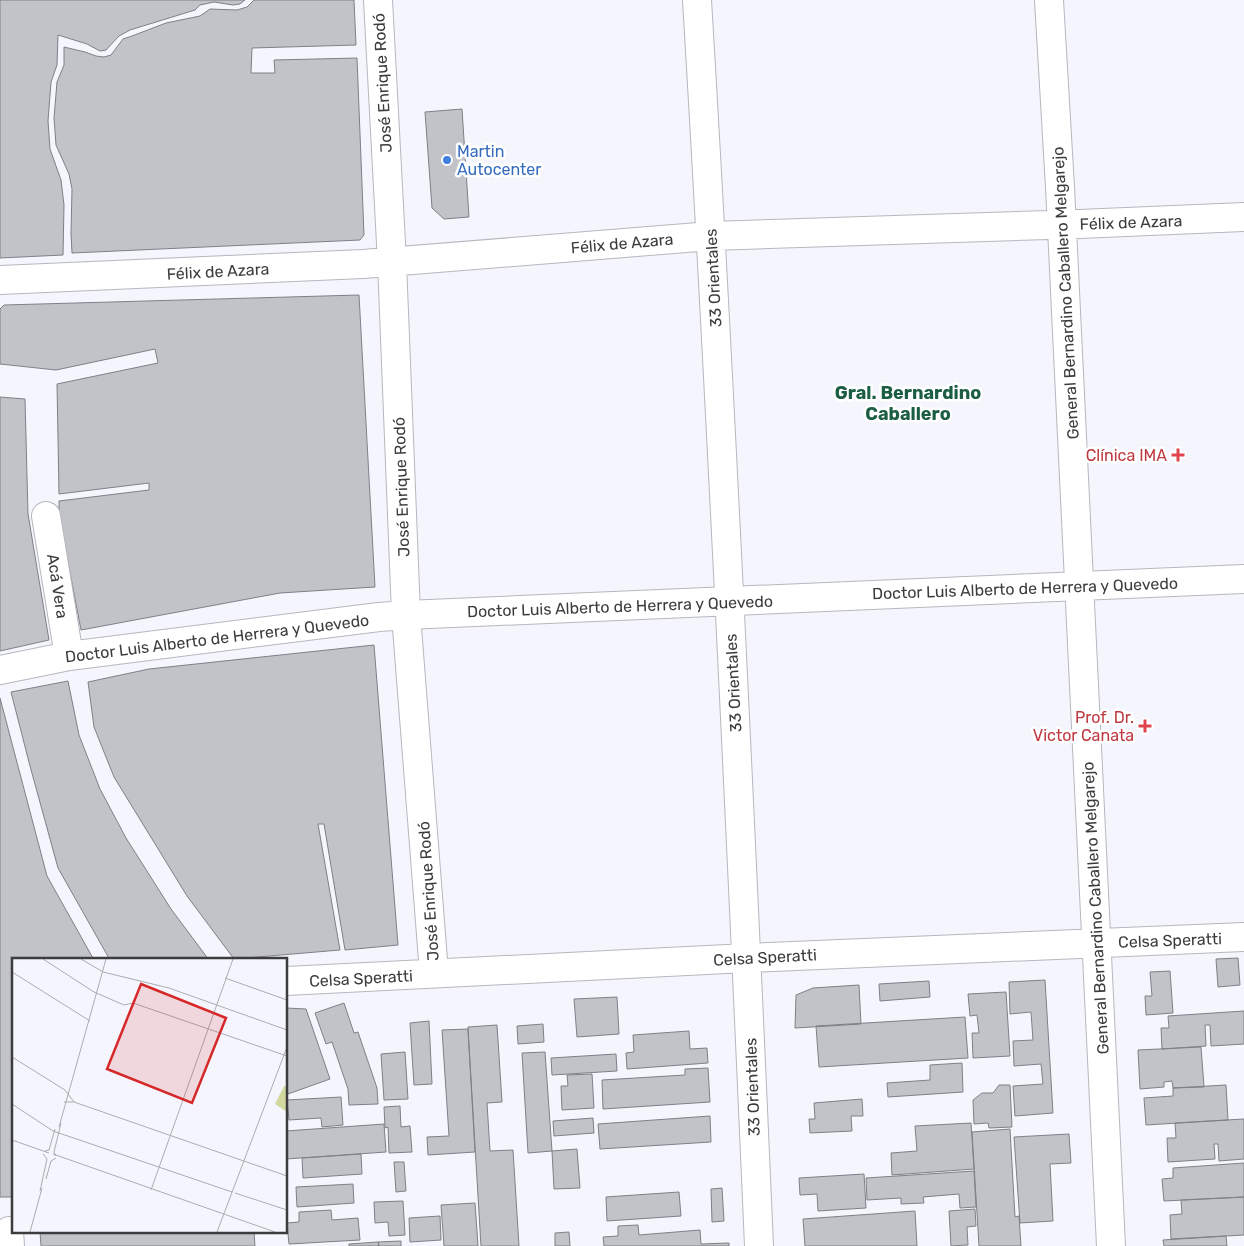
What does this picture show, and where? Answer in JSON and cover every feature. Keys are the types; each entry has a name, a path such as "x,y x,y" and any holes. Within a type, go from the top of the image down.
{"street":[{"name":"José Enrique Rodó","path":"378,0 392,262 406,614 434,974"},
{"name":"33 Orientales","path":"697,0 711,236 759,1246"},
{"name":"General Bernardino Caballero Melgarejo","path":"1049,0 1111,1246"},
{"name":"Félix de Azara","path":"0,280 392,262 711,236 1244,217"},
{"name":"Acá Vera","path":"46,516 69,656"},
{"name":"Doctor Luis Alberto de Herrera y Quevedo","path":"0,670 69,656 406,614 1244,579"},
{"name":"Celsa Speratti","path":"288,981 746,958 1244,937"}],"building":[{"path":"0,0 245,0 240,4 233,5 214,2 200,5 195,10 130,30 119,36 106,50 100,51 87,44 58,35 57,65 51,82 48,121 50,149 61,180 64,205 63,255 0,258"},
{"path":"254,0 354,0 356,45 252,48 251,73 275,73 274,60 357,58 364,235 360,240 72,253 72,189 69,174 56,145 54,118 57,82 64,65 64,47 104,57 111,55 123,39 166,23 200,16 210,9 237,10 247,7"},
{"name":"Martin Autocenter","path":"462,109 469,217 444,219 432,208 425,112"},
{"path":"359,295 375,587 280,593 81,630 59,515 59,501 149,490 149,483 59,494 57,384 158,363 155,349 56,370 0,364 0,309 4,305"},
{"path":"0,397 25,399 28,514 49,640 0,651"},
{"path":"374,645 398,945 345,950 324,824 318,824 340,950 233,958 187,896 114,777 94,727 88,682 149,669"},
{"path":"68,681 79,735 100,789 126,838 171,909 208,958 109,958 58,868 11,692"},
{"path":"0,698 47,876 93,958 12,958 12,1197 0,1197"},
{"path":"1238,958 1240,985 1218,987 1216,959"},
{"path":"1170,971 1173,1013 1146,1015 1145,996 1152,996 1150,972"},
{"path":"1045,980 1053,1113 1015,1116 1013,1086 1043,1084 1041,1064 1014,1066 1013,1041 1033,1040 1031,1012 1010,1014 1009,982"},
{"path":"929,981 930,997 880,1001 879,984"},
{"path":"859,985 861,1024 795,1028 796,995 813,988"},
{"path":"1006,992 1010,1056 973,1058 972,1033 979,1033 977,1015 970,1016 968,994"},
{"path":"617,997 619,1034 577,1037 574,999"},
{"path":"344,1003 354,1033 358,1032 377,1088 378,1104 349,1105 348,1089 332,1042 326,1044 315,1013"},
{"path":"288,1008 306,1009 330,1079 288,1094"},
{"path":"1244,1011 1244,1044 1211,1046 1210,1025 1205,1025 1206,1046 1162,1049 1161,1028 1169,1028 1168,1016"},
{"path":"965,1017 968,1058 819,1067 816,1026"},
{"path":"429,1021 432,1084 414,1085 410,1023"},
{"path":"543,1024 544,1042 518,1044 517,1026"},
{"path":"497,1025 502,1102 487,1103 490,1151 513,1150 519,1246 481,1246 468,1027"},
{"path":"468,1029 475,1152 428,1155 427,1137 449,1136 442,1030"},
{"path":"689,1031 690,1049 707,1048 708,1063 627,1069 626,1053 634,1052 633,1035"},
{"path":"1201,1047 1204,1087 1173,1088 1172,1081 1164,1082 1164,1087 1140,1089 1138,1050"},
{"path":"405,1052 408,1099 384,1100 381,1054"},
{"path":"545,1052 552,1151 528,1153 522,1053"},
{"path":"616,1054 617,1071 552,1075 551,1058"},
{"path":"962,1063 963,1092 888,1097 887,1083 930,1080 930,1065"},
{"path":"708,1068 710,1102 603,1109 602,1080 685,1075 685,1069"},
{"path":"592,1074 594,1108 562,1110 561,1086 568,1086 567,1075"},
{"path":"999,1085 1010,1085 1012,1127 989,1128 988,1123 974,1124 973,1100 982,1093 993,1093"},
{"path":"1226,1085 1228,1120 1146,1125 1144,1098 1173,1096 1173,1088"},
{"path":"341,1097 343,1125 322,1127 321,1118 289,1120 288,1100"},
{"path":"862,1099 863,1116 851,1116 852,1131 810,1133 809,1119 815,1119 814,1103"},
{"path":"400,1106 401,1127 410,1126 412,1152 389,1153 388,1127 385,1128 384,1107"},
{"path":"710,1116 711,1142 600,1149 598,1124"},
{"path":"593,1118 594,1133 554,1136 553,1121"},
{"path":"1244,1119 1244,1159 1219,1161 1218,1144 1214,1144 1215,1159 1168,1162 1167,1138 1176,1138 1175,1123"},
{"path":"971,1123 974,1169 892,1175 891,1153 917,1151 915,1126"},
{"path":"384,1124 386,1152 288,1159 288,1131"},
{"path":"1010,1129 1015,1217 1019,1216 1021,1246 979,1246 972,1132"},
{"path":"1069,1134 1071,1163 1050,1164 1053,1221 1020,1223 1014,1137"},
{"path":"577,1149 580,1188 554,1189 552,1151"},
{"path":"361,1154 362,1174 303,1178 302,1158"},
{"path":"394,1162 404,1162 406,1191 396,1192"},
{"path":"1244,1163 1244,1197 1164,1201 1162,1179 1173,1178 1173,1168"},
{"path":"974,1171 976,1207 960,1208 959,1194 923,1197 924,1203 901,1204 901,1198 867,1200 866,1178"},
{"path":"864,1174 866,1208 818,1211 817,1194 800,1195 799,1178"},
{"path":"353,1184 354,1203 297,1207 296,1187"},
{"path":"722,1188 724,1221 712,1222 711,1189"},
{"path":"679,1192 681,1216 607,1221 606,1197"},
{"path":"1244,1197 1244,1235 1171,1239 1170,1215 1182,1214 1181,1200"},
{"path":"403,1201 405,1235 389,1236 388,1222 375,1223 374,1202"},
{"path":"475,1203 478,1246 444,1246 441,1205"},
{"path":"975,1209 976,1226 967,1227 968,1245 951,1246 949,1211"},
{"path":"331,1210 332,1220 358,1218 360,1240 289,1244 288,1223 299,1222 299,1212"},
{"path":"915,1211 917,1246 805,1246 803,1219"},
{"path":"440,1216 441,1240 410,1242 409,1218"},
{"path":"638,1225 639,1235 700,1230 701,1244 729,1243 729,1246 604,1246 603,1237 618,1236 618,1226"},
{"path":"569,1232 570,1246 555,1246 555,1233"},
{"path":"40,1234 254,1234 255,1246 41,1246"},
{"path":"1226,1236 1227,1246 1164,1246 1163,1240"},
{"path":"401,1241 401,1246 379,1246 378,1242"},
{"path":"378,1242 379,1246 349,1246 349,1244"}],"place":[{"name":"Martin Autocenter","path":"447,160"},
{"name":"Clínica IMA","path":"1178,455"},
{"name":"Prof. Dr. Victor Canata","path":"1145,726"}],"district":[{"name":"Gral. Bernardino Caballero","path":"908,403"}]}
